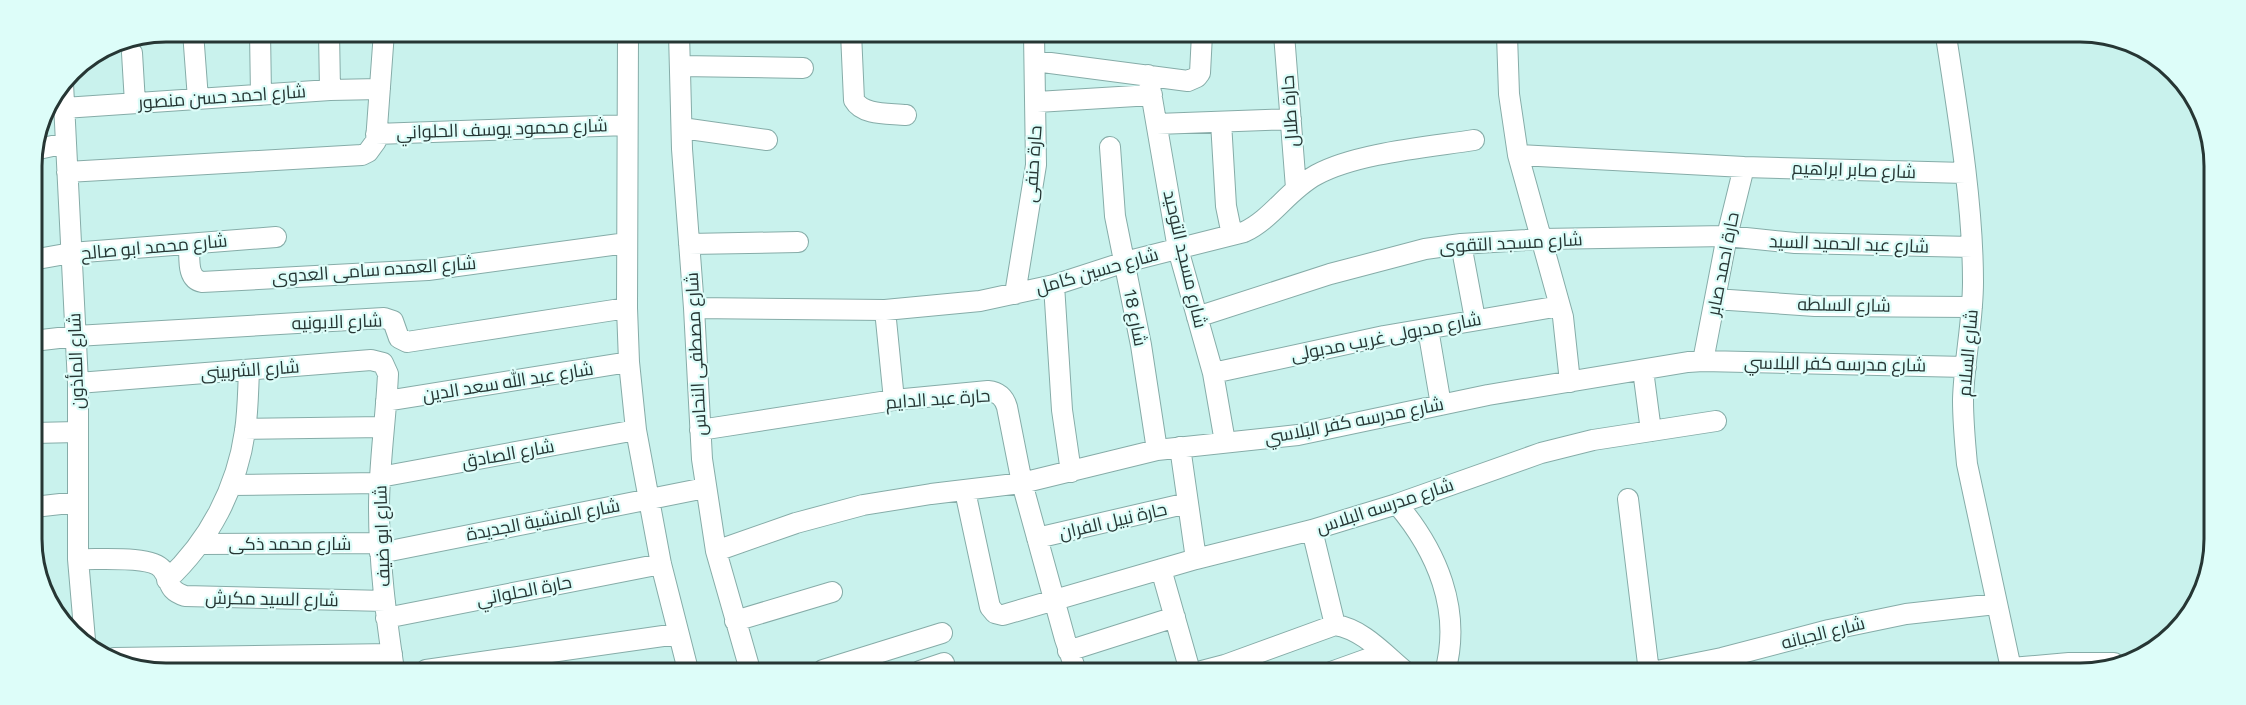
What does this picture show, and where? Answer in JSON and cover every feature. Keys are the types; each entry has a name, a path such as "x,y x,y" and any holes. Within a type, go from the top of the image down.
{"street":[{"path":"194,42 198,99"},
{"path":"260,42 261,95"},
{"path":"329,42 330,90"},
{"path":"67,172 356,156 368,152 376,141 383,42"},
{"path":"628,42 627,308 629,362 636,430 649,499 677,634 686,663"},
{"name":"شارع مصطفى النحاس","path":"679,42 682,128 705,488 716,551 748,663"},
{"path":"851,42 856,104 867,111 906,115"},
{"name":"حارة حنفى","path":"1015,294 1036,165 1034,42"},
{"path":"1035,61 1188,81 1197,77 1200,68 1202,42"},
{"name":"حارة طلال","path":"1285,42 1296,188"},
{"path":"1507,42 1509,94 1518,155 1560,306 1570,382"},
{"name":"شارع السلام","path":"1947,42 1965,173 1972,247 1972,307 1963,399 1967,464 2010,663"},
{"path":"132,53 135,103"},
{"path":"680,66 803,68"},
{"name":"شارع مسجد التوحيد","path":"1148,75 1178,249 1212,373 1225,442"},
{"name":"شارع احمد حسن منصور","path":"64,108 330,90 380,89"},
{"path":"1036,102 1152,95"},
{"name":"شارع المأذون","path":"64,96 78,383 78,559 84,632"},
{"path":"1157,124 1291,119"},
{"path":"1221,122 1225,194 1232,235"},
{"name":"شارع محمود يوسف الحلواني","path":"376,134 627,125"},
{"path":"682,128 767,140"},
{"name":"شارع حسين كامل","path":"694,308 885,310 980,301 1015,294 1252,228 1296,188 1317,174 1340,165 1398,152 1474,140"},
{"path":"43,148 66,143"},
{"name":"شارع 18","path":"1110,147 1115,216 1146,372 1157,450"},
{"name":"شارع صابر ابراهيم","path":"1518,155 1744,167 1965,173"},
{"name":"حارة احمد صابر","path":"1704,361 1727,236 1744,167"},
{"name":"شارع مسجد التقوى","path":"1197,317 1330,274 1425,249 1461,244 1541,239 1727,236"},
{"name":"شارع عبد الحميد السيد","path":"1727,236 1795,243 1972,247"},
{"name":"شارع محمد ابو صالح","path":"42,258 71,253 276,237"},
{"path":"689,244 798,242"},
{"name":"شارع العمده سامى العدوى","path":"189,244 191,274 195,280 202,282 428,270 627,243"},
{"path":"1461,244 1475,319"},
{"path":"1054,285 1062,410 1071,472"},
{"name":"شارع السلطه","path":"1715,299 1815,306 1972,307"},
{"name":"شارع مدبولى غريب مدبولى","path":"1212,373 1428,328 1560,306"},
{"name":"شارع الابونيه","path":"42,340 384,318 393,321 399,338 406,342 627,308"},
{"path":"885,310 894,400"},
{"path":"1428,328 1441,405"},
{"name":"شارع الشربينى","path":"78,383 377,360 383,363 388,374 386,401"},
{"name":"شارع مدرسه كفر البلاسي","path":"716,551 796,523 896,499 1022,483 1157,450 1298,435 1441,405 1704,361 1966,367"},
{"name":"شارع عبد الله سعد الدين","path":"386,401 629,362"},
{"path":"1643,370 1651,431"},
{"path":"167,580 200,544 231,485 245,429 249,371"},
{"name":"حارة عبد الدايم","path":"700,430 894,400 988,391 998,394 1007,407 1022,483 1073,663"},
{"name":"شارع ابو ضيف","path":"386,401 380,480 380,548 385,610 393,662"},
{"name":"شارع مدرسه البلاس","path":"965,491 992,610 1003,615 1196,559 1312,530 1397,504 1541,453 1593,440 1716,421"},
{"path":"245,429 384,427"},
{"name":"شارع الصادق","path":"231,485 380,480 636,430"},
{"path":"42,434 78,432"},
{"path":"1180,447 1196,559"},
{"name":"شارع المنشية الجديدة","path":"380,548 705,488"},
{"path":"1628,499 1650,663"},
{"path":"42,506 78,502"},
{"name":"حارة نبيل الفران","path":"1037,538 1188,503"},
{"path":"1397,504 1425,541 1444,584 1451,630 1447,663"},
{"path":"1312,530 1335,626"},
{"name":"شارع محمد ذكى","path":"200,544 380,548"},
{"name":"شارع السيد مكرش","path":"78,559 151,561 162,568 171,589 185,597 385,610"},
{"name":"حارة الحلواني","path":"385,610 662,564"},
{"path":"1161,569 1188,663"},
{"path":"735,621 832,592"},
{"name":"شارع الجبانه","path":"1697,663 1829,630 1906,614 1996,604"},
{"path":"1068,651 1175,617"},
{"path":"1238,663 1322,629 1335,626 1353,631 1396,663"},
{"path":"846,663 942,633"},
{"path":"522,663 550,661 677,634"},
{"path":"1356,663 1384,653"},
{"path":"132,658 393,662"},
{"path":"2069,663 2088,663"}]}
